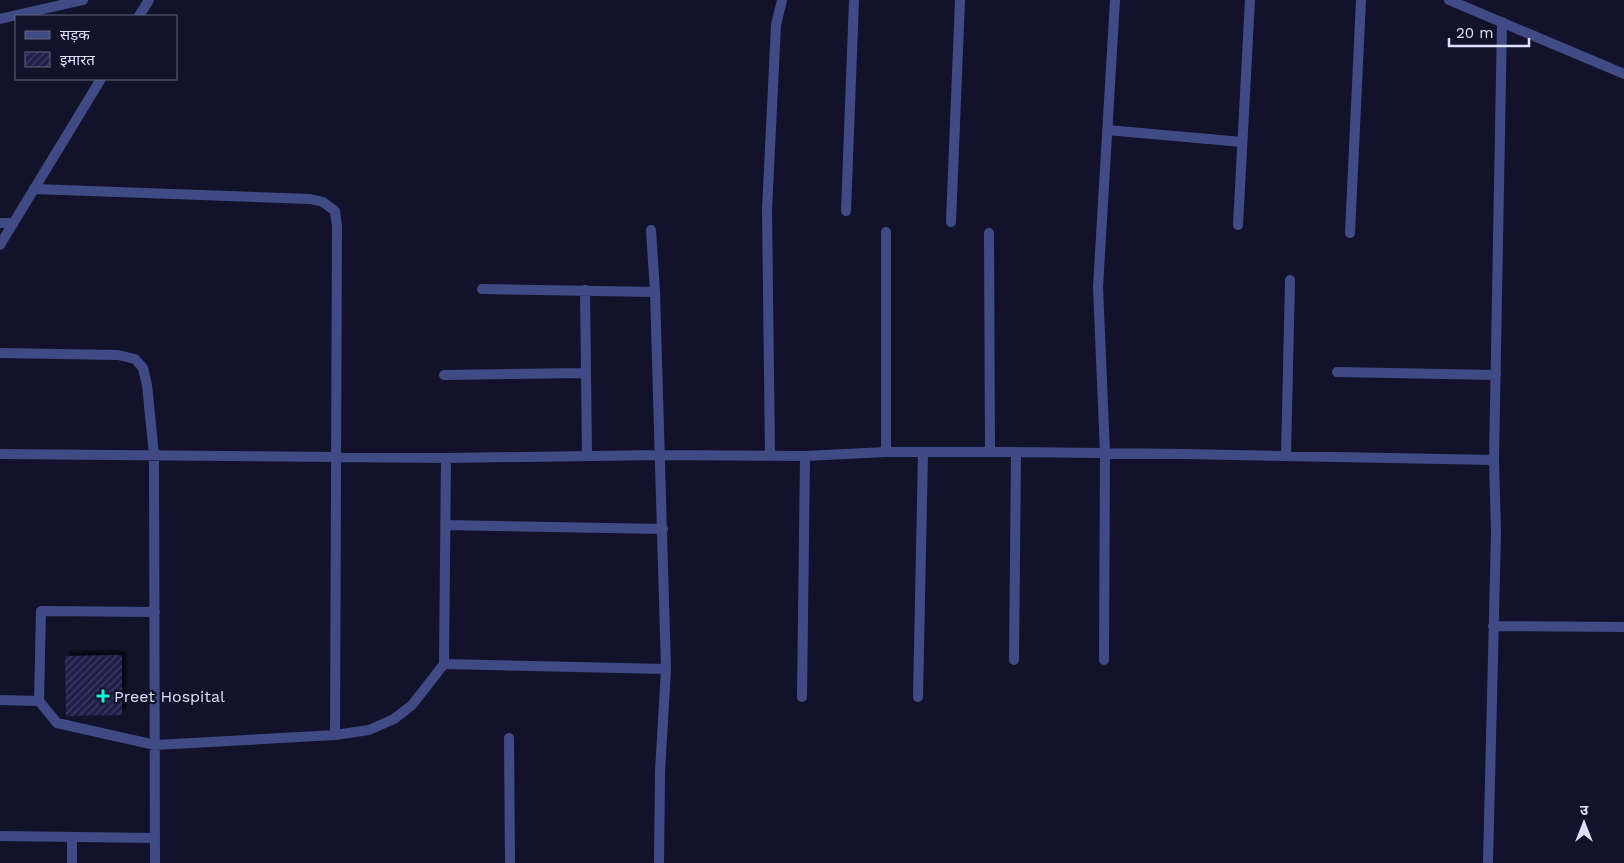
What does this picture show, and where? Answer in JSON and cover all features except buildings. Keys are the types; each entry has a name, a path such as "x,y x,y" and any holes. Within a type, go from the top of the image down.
{"street":[{"path":"17,15 83,0"},
{"path":"140,15 149,0"},
{"path":"770,456 767,210 776,25 782,0"},
{"path":"846,211 854,0"},
{"path":"951,222 960,0"},
{"path":"1104,660 1105,453 1098,287 1115,0"},
{"path":"1238,225 1250,0"},
{"path":"1350,233 1361,0"},
{"path":"1448,0 1624,74"},
{"path":"0,19 15,16"},
{"path":"1488,863 1496,533 1494,460 1502,22"},
{"path":"0,245 100,80"},
{"path":"1107,130 1242,142"},
{"path":"34,189 310,199 324,202 335,211 335,735"},
{"path":"0,223 13,223"},
{"path":"652,230 661,455 666,669 660,772 658,863"},
{"path":"886,232 886,452"},
{"path":"989,233 990,452"},
{"path":"1286,456 1290,280"},
{"path":"482,289 655,292"},
{"path":"585,290 587,456"},
{"path":"0,353 118,355 135,359 143,368 147,385 154,456 155,863"},
{"path":"1337,372 1496,375"},
{"path":"444,375 586,373"},
{"path":"0,454 446,458 661,455 805,456 886,452 1016,452 1494,460"},
{"path":"918,697 923,452"},
{"path":"1014,660 1016,452"},
{"path":"802,697 805,456"},
{"path":"155,612 41,611 39,701 57,723 156,745 335,735 369,730 394,719 412,705 444,664 446,458"},
{"path":"446,525 663,529"},
{"path":"1493,626 1624,628"},
{"path":"444,664 666,669"},
{"path":"0,700 39,701"},
{"path":"509,738 510,863"},
{"path":"0,836 155,838"},
{"path":"72,838 72,863"}],"place":[{"name":"Preet Hospital","path":"103,696"}]}
